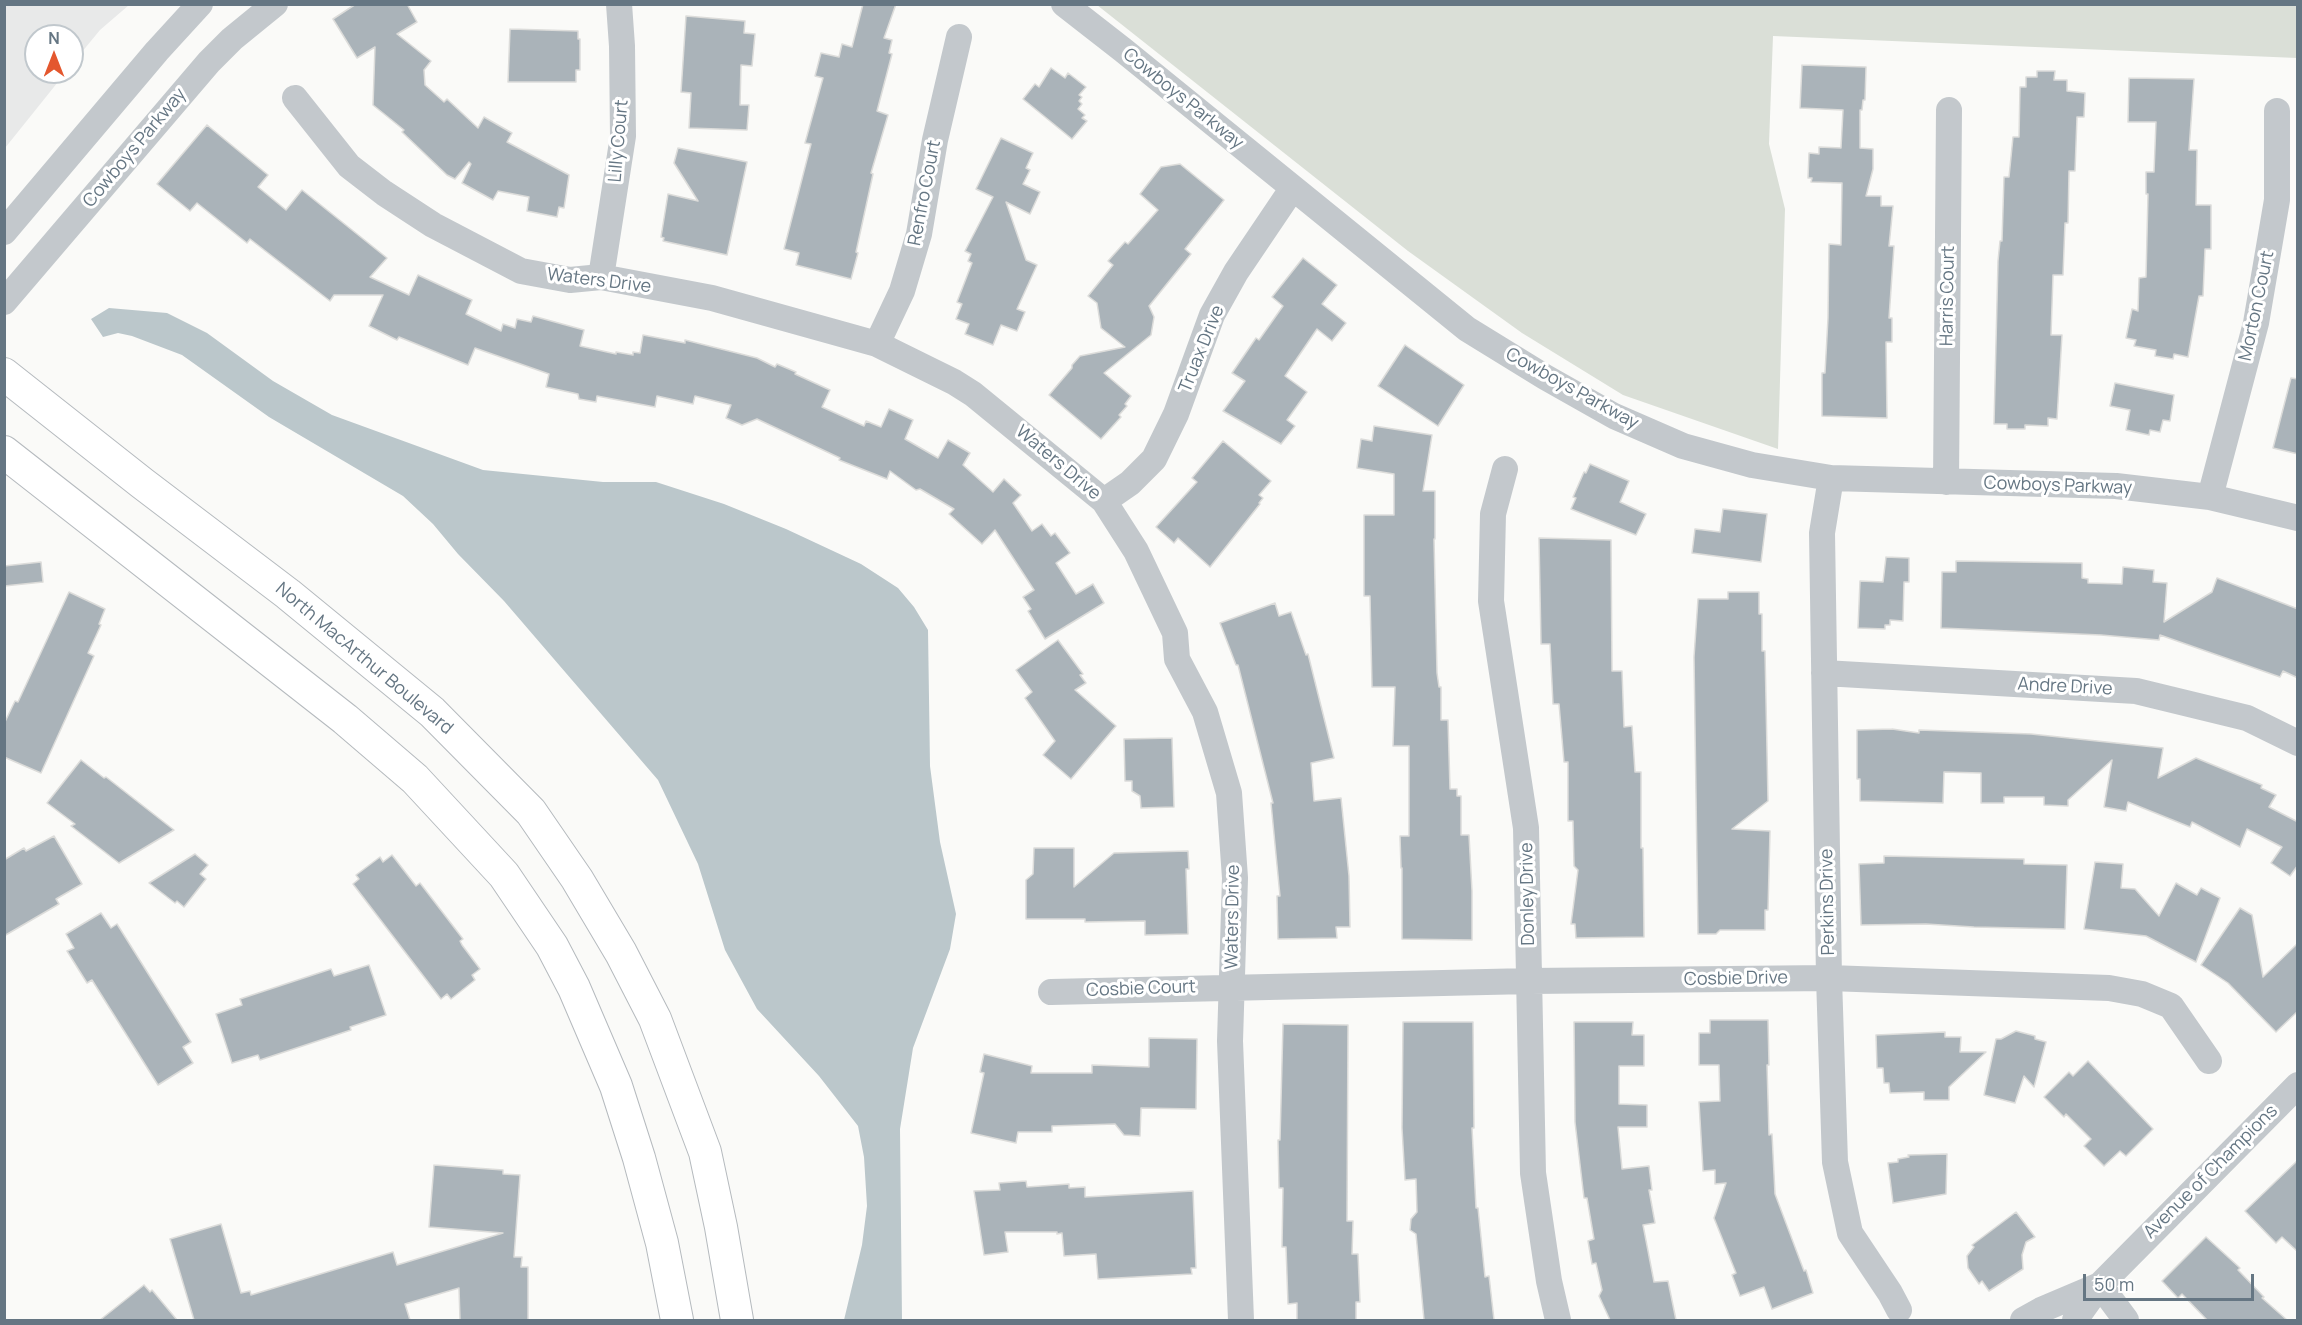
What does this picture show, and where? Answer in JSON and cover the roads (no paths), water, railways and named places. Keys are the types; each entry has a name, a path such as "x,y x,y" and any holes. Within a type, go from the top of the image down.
{"main road":[{"name":"North MacArthur Boulevard","path":"4,374 288,594 432,712 531,812 577,879 621,953 656,1020 705,1152 737,1320"},
{"path":"4,452 353,726 415,779 504,875 552,946 616,1086 639,1158 662,1243 676,1320"}],"street":[{"path":"4,232 200,4"},
{"name":"Cowboys Parkway","path":"4,302 209,62 232,39 275,4"},
{"name":"Lilly Court","path":"601,277 623,136 619,4"},
{"name":"Cowboys Parkway","path":"1064,4 1124,50 1292,189 1467,329 1614,416 1683,446 1752,465 1831,478 2116,486 2210,497 2298,518"},
{"name":"Renfro Court","path":"877,344 902,291 919,234 935,140 959,37"},
{"name":"Waters Drive","path":"295,98 349,166 384,193 433,225 521,271 570,280 601,277 712,298 877,344 954,382 973,394 1104,501 1136,551 1175,633 1177,659 1205,712 1229,793 1235,878 1230,1041 1241,1320"},
{"name":"Harris Court","path":"1946,482 1949,110"},
{"name":"Morton Court","path":"2210,497 2258,312 2277,200 2277,111"},
{"name":"Truax Drive","path":"1104,501 1130,483 1154,459 1176,414 1212,315 1236,272 1292,189"},
{"name":"Donley Drive","path":"1505,469 1493,514 1491,601 1526,828 1533,1173 1549,1281 1558,1320"},
{"name":"Perkins Drive","path":"1831,478 1822,533 1829,978 1835,1162 1850,1233 1899,1310"},
{"name":"Andre Drive","path":"1824,673 2136,691 2247,718 2298,743"},
{"name":"Cosbie Drive","path":"1232,987 1829,978 2109,988 2142,994 2171,1005 2209,1061"},
{"name":"Cosbie Court","path":"1050,992 1232,987"},
{"name":"Avenue of Champions","path":"2075,1320 2100,1285 2297,1086"},
{"path":"2100,1285 2126,1320"},
{"name":"Avenue of Champions","path":"2023,1320 2100,1285"}]}
